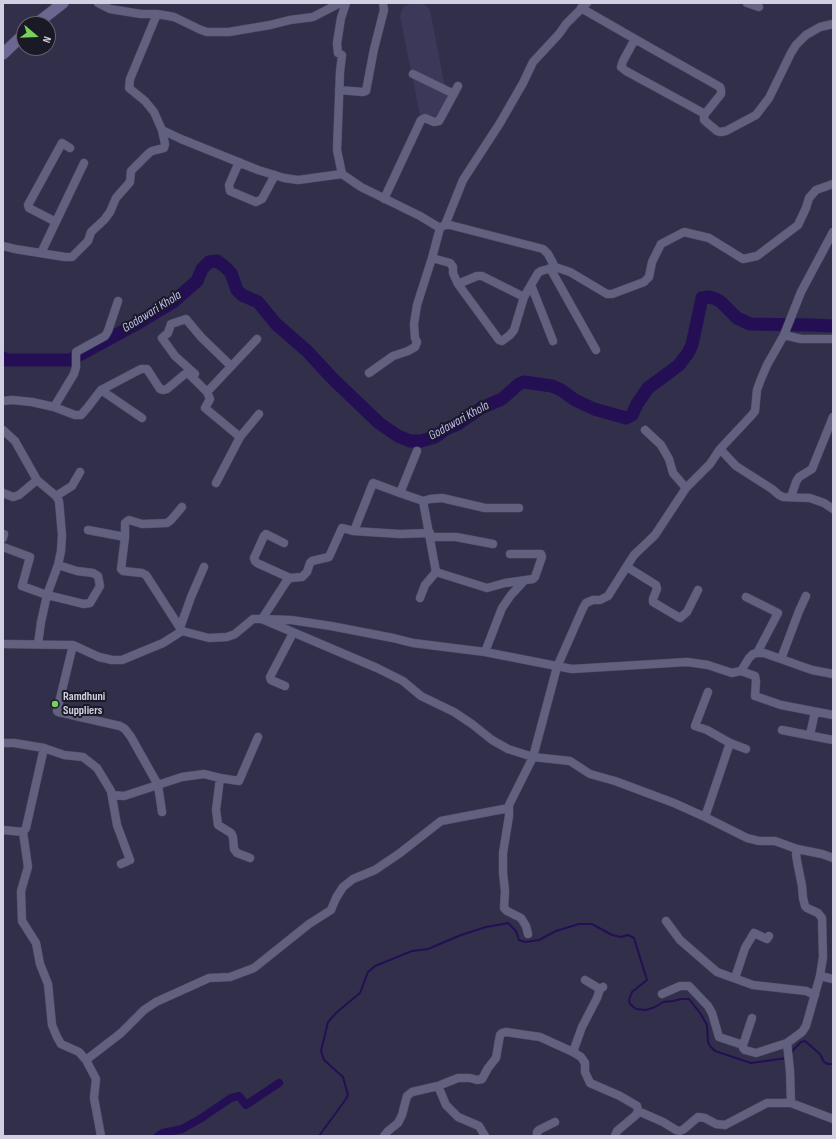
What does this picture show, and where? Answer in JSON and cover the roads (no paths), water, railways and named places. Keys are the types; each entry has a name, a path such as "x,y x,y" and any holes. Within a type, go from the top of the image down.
{"main road":[{"path":"46,16 63,3"},
{"path":"3,54 16,42"}],"street":[{"path":"98,3 110,9 174,17 207,32 229,32 313,17 340,3"},
{"path":"346,3 341,18 337,43 338,53 342,55 337,150 342,174 355,184 442,227 450,225 543,250 548,254 552,268 596,350"},
{"path":"339,90 366,91 374,49 384,10 383,3"},
{"path":"747,3 759,7"},
{"path":"369,373 393,356 415,347 417,342 415,338 414,324 417,305 442,227 464,180 500,123 533,62 584,5 635,39 720,86 721,94 705,114 704,120 720,132 726,131 756,115 770,98 796,45 806,35 820,28 833,24"},
{"path":"3,246 68,258 77,253 88,241 91,232 110,212 119,194 129,185 132,171 149,153 164,148 165,144 162,130 154,112 150,106 129,88 130,79 157,14"},
{"path":"635,39 621,67 626,72 705,114"},
{"path":"384,199 420,120 425,118 434,122 439,121 456,90 412,74"},
{"path":"162,130 239,162 275,175 298,180 342,174"},
{"path":"56,222 29,208 28,205 62,143 70,148"},
{"path":"239,162 228,188 230,191 256,202 262,199 275,175"},
{"path":"41,253 84,163"},
{"path":"432,258 450,263 453,267 453,273 458,284 502,341 514,330 524,297 538,273 552,268 570,272 606,294 612,294 644,282 649,276 652,262 661,244 684,232 709,238 743,259 757,256 798,225 806,208 808,198 816,190 833,184"},
{"path":"528,934 526,926 521,918 504,908 505,891 503,853 510,802 533,758 557,667 586,603 593,600 600,600 608,596 638,550 655,535 686,488 710,464 720,449 746,422 754,411 757,390 767,365 785,334 801,292 833,232"},
{"path":"458,284 477,276 482,276 524,297"},
{"path":"531,285 553,341"},
{"path":"54,407 74,374 76,367 75,354 78,350 105,336 118,301"},
{"path":"195,374 175,356 162,338 168,333 171,324 186,319 201,337 231,366"},
{"path":"785,334 801,339 833,340"},
{"path":"207,392 257,339"},
{"path":"3,401 12,400 54,407 75,415 81,415 101,390 141,369 146,369 160,389 163,390 167,389 185,374 189,374 207,392 210,399 205,408 240,437"},
{"path":"101,390 142,418"},
{"path":"216,483 240,437 259,414"},
{"path":"791,497 799,477 812,469 833,417"},
{"path":"3,430 15,441 38,480 56,496 59,501 62,535 58,565 47,595 38,644"},
{"path":"645,430 661,445 669,459 673,473 686,488"},
{"path":"720,449 736,466 772,489 778,495 784,497 810,498 833,509"},
{"path":"400,493 418,452"},
{"path":"56,496 72,486 80,472"},
{"path":"3,493 13,497 19,495 38,480"},
{"path":"353,531 356,530 373,483 423,501 442,498 485,508 519,508"},
{"path":"420,598 425,585 436,572 423,501"},
{"path":"182,508 172,520 167,523 142,524 129,520 126,523 121,569 123,571 142,573 146,575 181,629 209,638 227,637 235,634 253,620 291,620 393,638 413,643 485,652 557,667 580,669 687,662 708,665 732,673 741,671 755,676 755,696 781,705 833,715"},
{"path":"284,543 266,534 254,558 257,563 290,578 302,577 307,572 312,561 329,557 342,528 353,531 456,537 493,544"},
{"path":"88,530 125,537"},
{"path":"3,548 30,557 22,586 47,595 84,604 90,604 100,586 98,576 93,573 77,571 58,565"},
{"path":"436,572 487,588 505,583 533,580 542,557 541,554 510,554"},
{"path":"3,644 73,645 99,657 112,660 122,660 163,643 181,629 191,597 204,567"},
{"path":"627,567 656,585 657,589 653,602 680,618 687,612 698,590"},
{"path":"262,620 284,584 290,578"},
{"path":"485,652 502,608 511,594 524,582"},
{"path":"781,659 798,610 806,596"},
{"path":"746,597 778,613 757,653"},
{"path":"262,620 377,668 403,681 421,696 454,712 492,740 508,749 533,758 570,761 590,774 615,781 674,803 742,836 759,841 775,841 797,849 822,854 833,858"},
{"path":"285,686 271,680 270,677 293,633"},
{"path":"73,645 57,711 120,726 125,729 158,785 162,812"},
{"path":"741,671 753,654 764,653 812,670 833,674"},
{"path":"708,692 695,726 707,730 730,743 746,749"},
{"path":"810,735 815,712"},
{"path":"782,730 833,740"},
{"path":"112,795 124,796 140,789 182,777 204,774 239,781 258,738"},
{"path":"3,744 14,743 44,748 64,755 83,757 89,760 97,768 111,791 117,825 130,860 121,864"},
{"path":"705,817 730,743"},
{"path":"44,748 26,828 23,832 28,867 21,891 22,921 36,944 40,964 48,984 52,1025 57,1037 61,1044 79,1052 86,1060 96,1079 94,1098 101,1136"},
{"path":"220,778 216,810 218,826 231,833 234,837 234,849 237,853 250,858"},
{"path":"86,1060 116,1038 144,1010 156,1002 209,978 230,977 254,968 309,924 331,910 336,898 343,888 353,879 375,870 400,853 441,821 509,808"},
{"path":"3,830 23,832"},
{"path":"662,994 680,986 689,986 708,1006 712,1013 719,1037 743,1045 743,1048 746,1050 756,1053 787,1043 802,1032 806,1026 820,976 823,957 822,918 818,913 805,906 797,861 797,849"},
{"path":"666,922 676,936 717,972 753,985 806,991 815,996"},
{"path":"735,978 746,948 754,933 767,939 769,936"},
{"path":"820,976 833,979"},
{"path":"573,1052 582,1027 602,988 585,980"},
{"path":"743,1045 752,1018"},
{"path":"384,1136 398,1124 407,1096 412,1092 438,1086 458,1078 470,1078 477,1080 482,1079 496,1058 500,1035 502,1033 540,1037 573,1052 581,1057 585,1063 584,1072 590,1083 633,1103 637,1106 638,1111 663,1122 676,1130 680,1131 684,1129 698,1117 705,1118 716,1124 725,1125 767,1103 791,1103 833,1119"},
{"path":"787,1043 791,1077 791,1103"},
{"path":"438,1086 446,1105 458,1117 479,1126 485,1136"},
{"path":"615,1136 617,1131 636,1115 638,1111"},
{"path":"537,1136 537,1132 539,1130 555,1122"}],"waterway":[{"name":"Godawari Khola","path":"3,358 6,360 70,360 140,322 173,302 197,281 202,269 209,262 217,261 231,273 237,290 242,295 258,302 276,324 307,351 333,379 379,423 398,436 410,441 421,441 435,437 446,429 458,424 481,408 502,399 519,384 524,382 552,386 561,390 575,400 594,409 626,418 632,415 637,404 648,388 679,365 688,353 692,345 702,298 709,297 716,299 737,318 750,324 833,326"},
{"path":"319,1136 348,1095 343,1077 324,1060 321,1051 328,1022 337,1012 360,993 368,972 375,966 412,951 428,949 461,935 486,927 508,923 516,931 519,940 525,942 539,940 556,931 579,924 592,924 612,935 621,937 628,935 634,938 647,980 632,992 629,1000 630,1004 636,1009 646,1010 663,1002 689,999 707,1025 708,1042 715,1051 751,1063 787,1058"},
{"path":"791,1055 793,1050 801,1042 805,1041 820,1054 824,1062 833,1064"},
{"path":"158,1136 163,1133 182,1129 231,1098 239,1096 246,1105 279,1083"}],"place":[{"name":"Ramdhuni Suppliers","path":"55,704"}]}
